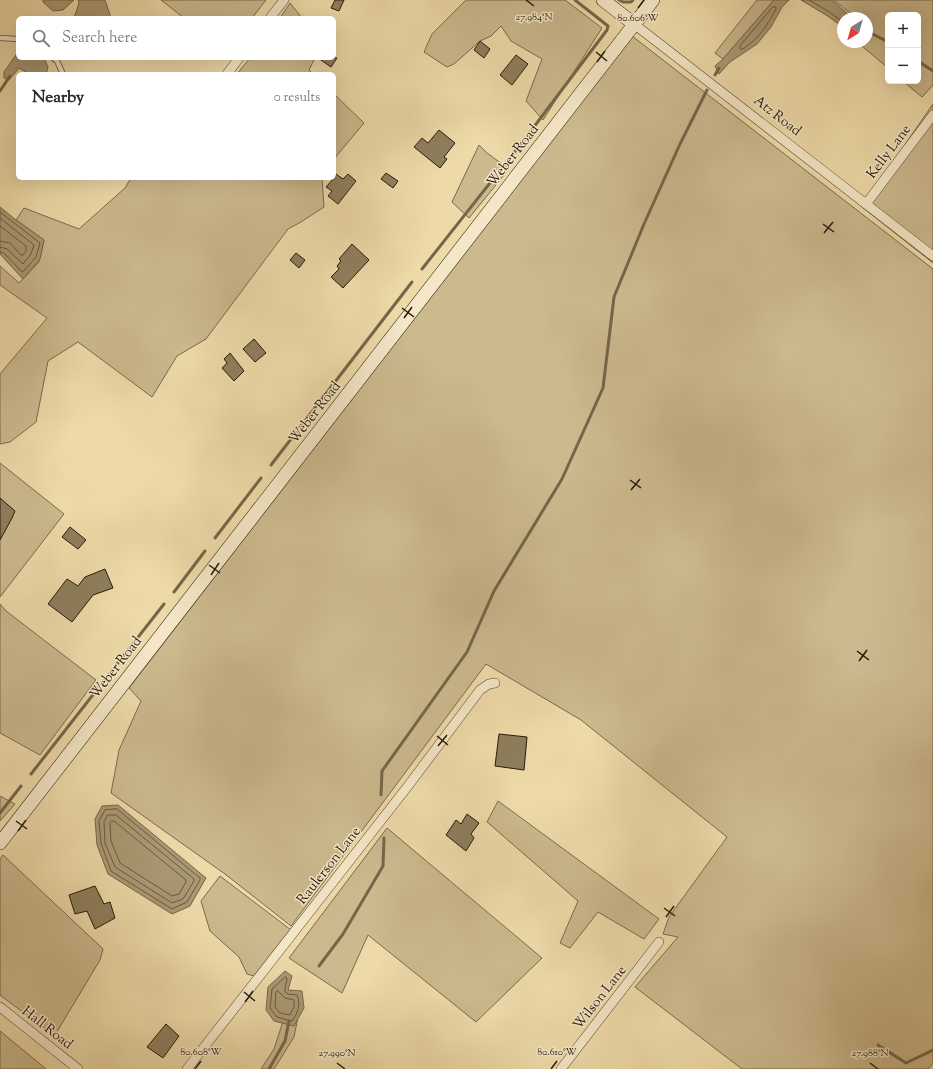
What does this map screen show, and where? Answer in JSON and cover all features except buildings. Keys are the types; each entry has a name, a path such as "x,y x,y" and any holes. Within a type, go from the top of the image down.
{"street":[{"path":"272,16 284,0"},
{"name":"Atz Road","path":"603,0 933,256"},
{"name":"Weber Road","path":"0,843 653,0"},
{"path":"229,72 238,60"},
{"name":"Kelly Lane","path":"866,204 933,115"},
{"name":"Raulerson Lane","path":"186,1069 408,786 480,690 489,684 495,683"},
{"name":"Wilson Lane","path":"561,1069 659,942"},
{"name":"Hall Road","path":"0,1007 78,1069"}],"lane":[{"path":"0,38 16,39"},
{"path":"54,60 62,72"}],"shaded area":[{"path":"161,0 266,0 254,16 181,16"},
{"path":"466,0 565,0 602,28 543,120 526,101 542,59 511,41 501,26 491,36 480,41 454,64 447,67 424,52 432,34"},
{"path":"757,0 774,0 723,59 715,53"},
{"path":"834,0 933,0 933,85 922,97 907,84 921,84 921,12 885,12 885,65 864,48 873,48 873,12 849,12"},
{"path":"290,3 300,16 281,16"},
{"path":"632,36 933,269 933,1063 928,1069 742,1069 635,987 678,937 663,934 669,917 727,837 581,720 486,664 291,926 225,874 111,793 119,750 141,701 129,688"},
{"path":"248,60 314,60 309,70 311,72 239,72"},
{"path":"336,96 364,123 336,157"},
{"path":"933,104 933,263 862,207"},
{"path":"479,145 487,153 509,169 469,218 452,202"},
{"path":"130,180 322,180 324,207 288,229 206,339 177,356 152,397 78,342 48,361 36,422 10,442 0,444 0,374 47,318 0,285 0,266 19,283 39,262 44,240 16,220 24,208 79,229 125,188"},
{"path":"0,463 64,514 0,597"},
{"path":"0,604 6,611 96,680 40,755 0,733"},
{"path":"0,796 15,804 0,821"},
{"path":"498,801 659,919 644,939 598,912 570,948 560,943 578,901 487,822"},
{"path":"387,828 542,958 476,1022 368,935 342,993 289,958"},
{"path":"3,855 103,949 100,960 55,1035 0,995 0,859"},
{"path":"220,876 291,930 254,976 247,974 239,957 210,931 201,901"},
{"path":"286,1012 299,1012 294,1037 274,1069 261,1069 274,1049"},
{"path":"0,1031 46,1069 0,1069"}],"water":[{"path":"43,0 74,0 63,10 53,11 43,2"},
{"path":"78,0 105,0 110,16 75,16 79,3"},
{"path":"774,0 789,0 782,7 771,27 757,44 730,62 719,74 715,66 723,59"},
{"path":"801,0 832,0 845,12 837,12 837,23"},
{"path":"16,55 16,60 45,60 48,67 47,72 26,72 19,68 9,80 4,78 4,72"},
{"path":"0,207 44,240 40,259 23,279 0,254"},
{"path":"118,805 206,878 190,906 172,914 108,874 97,845 95,819 102,806"},
{"path":"285,971 292,976 288,990 302,991 304,1008 294,1026 274,1021 266,1010 268,987"}],"waterway":[{"path":"422,269 524,140 607,30 608,26 575,0"},
{"path":"619,0 623,2 631,2 633,0"},
{"path":"873,34 885,40"},
{"path":"921,63 933,71"},
{"path":"715,75 719,68"},
{"path":"0,91 10,76"},
{"path":"381,795 382,771 467,652 494,591 562,479 603,388 614,297 644,224 680,144 707,90"},
{"path":"271,465 412,282"},
{"path":"215,538 261,478"},
{"path":"174,592 205,551"},
{"path":"31,774 164,604"},
{"path":"0,813 21,786"},
{"path":"319,966 343,934 383,866 384,838"},
{"path":"269,1069 285,1041 289,1021"},
{"path":"878,1045 906,1063 933,1050"}]}
